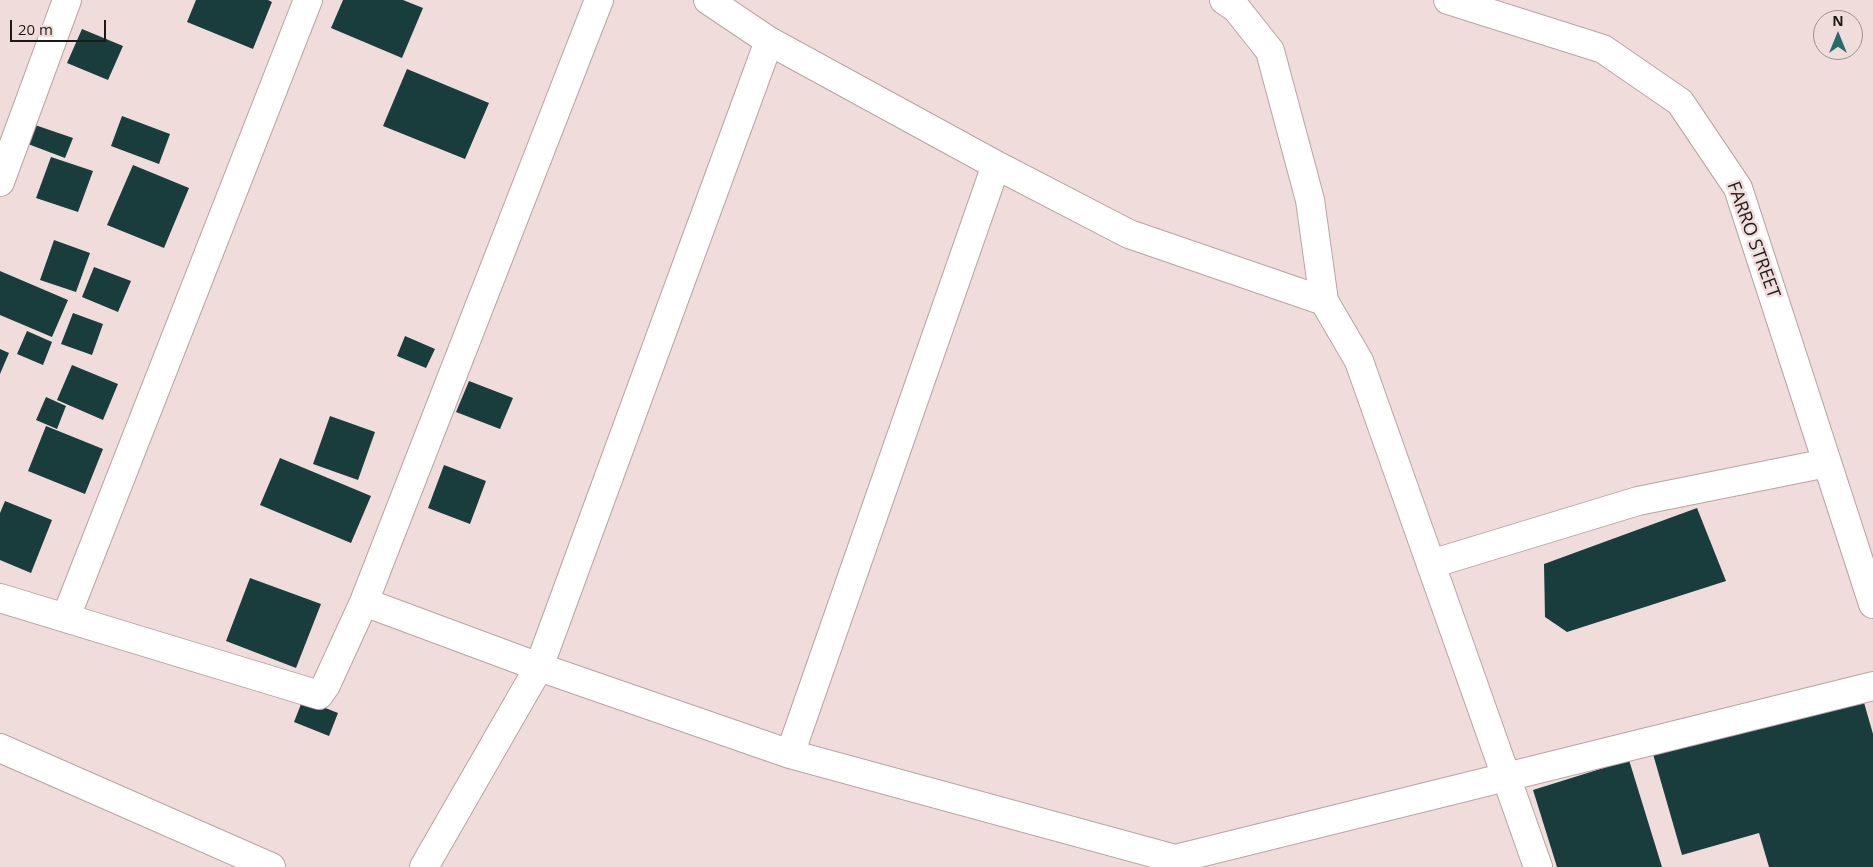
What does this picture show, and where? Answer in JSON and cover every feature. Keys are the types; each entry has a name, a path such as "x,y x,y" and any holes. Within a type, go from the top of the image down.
{"street":[{"path":"0,182 67,0"},
{"path":"66,617 308,0"},
{"path":"0,598 319,695 326,685 364,602 599,0"},
{"path":"708,0 769,41 996,165 1128,234 1324,301"},
{"path":"1224,0 1236,8 1270,51 1310,200 1324,301 1359,361 1538,867"},
{"name":"FARRO STREET","path":"1448,0 1603,49 1680,102 1738,188 1873,604"},
{"path":"424,867 539,667 769,41"},
{"path":"790,754 996,165"},
{"path":"1431,564 1638,501 1827,462"},
{"path":"364,602 539,667 790,754 1175,859 1873,686"},
{"path":"0,748 271,867"}],"building":[{"path":"196,0 268,0 272,2 253,49 187,22"},
{"path":"343,0 403,0 423,8 402,58 331,28"},
{"path":"82,29 123,46 108,80 67,63"},
{"path":"407,69 489,103 465,159 383,126"},
{"path":"122,116 170,134 159,164 111,146"},
{"path":"35,125 73,138 65,158 28,144"},
{"path":"51,157 93,171 78,212 36,198"},
{"path":"133,165 189,188 164,248 107,225"},
{"path":"54,240 90,253 76,292 40,280"},
{"path":"94,267 131,281 118,312 82,297"},
{"path":"0,271 68,300 52,337 0,315"},
{"path":"73,313 103,324 92,355 61,344"},
{"path":"27,331 52,342 43,365 17,354"},
{"path":"405,336 435,349 426,368 397,356"},
{"path":"0,349 9,353 0,374"},
{"path":"72,365 118,384 103,420 57,400"},
{"path":"469,381 513,398 500,429 456,412"},
{"path":"46,397 66,406 57,429 36,420"},
{"path":"330,416 375,432 358,480 313,464"},
{"path":"46,426 103,449 85,494 28,471"},
{"path":"280,458 371,496 351,543 260,505"},
{"path":"444,465 486,481 470,524 428,508"},
{"path":"5,501 52,520 31,573 0,560 0,513"},
{"path":"1697,508 1726,581 1567,632 1545,617 1544,564"},
{"path":"250,578 321,604 296,668 226,641"},
{"path":"1861,692 1873,734 1873,867 1769,867 1759,833 1682,855 1653,754"},
{"path":"303,699 338,713 329,736 294,722"},
{"path":"1629,760 1662,867 1557,867 1533,790"}]}
